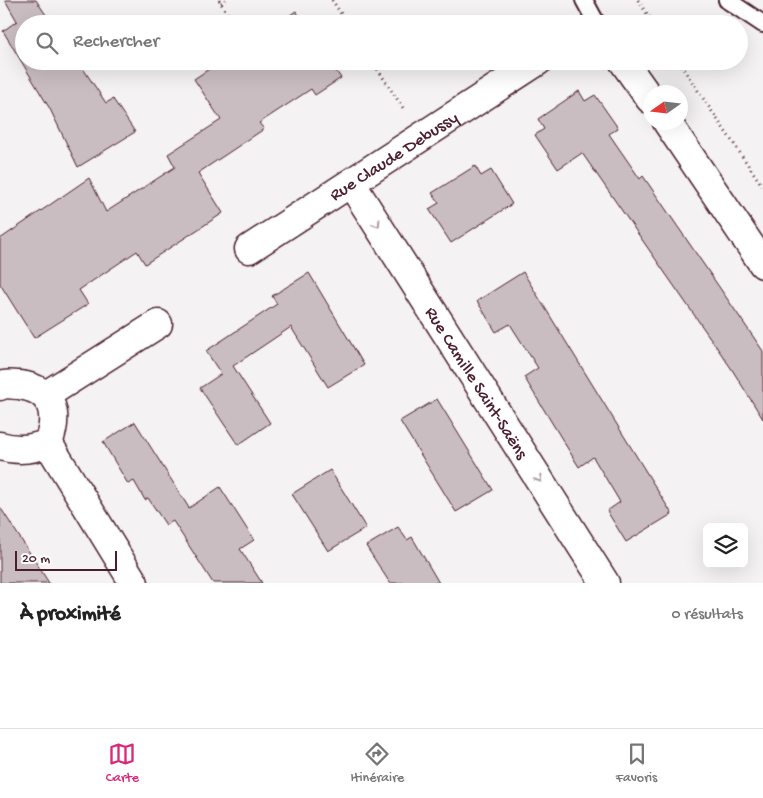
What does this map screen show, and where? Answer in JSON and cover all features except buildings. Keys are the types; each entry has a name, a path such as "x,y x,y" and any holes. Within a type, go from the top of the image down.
{"street":[{"name":"Rue Claude Debussy","path":"249,249 524,70"},
{"path":"629,70 643,89"},
{"path":"672,130 763,264"},
{"name":"Rue Camille Saint-Saëns","path":"351,182 605,583"},
{"path":"46,396 158,324"},
{"path":"0,446 12,450 36,448 48,443 54,428 53,408 46,396 28,386 1,382"},
{"path":"48,443 134,583"}],"lane":[{"path":"584,0 592,15"},
{"path":"727,0 763,24"}],"path":[{"path":"226,0 220,2 228,15"},
{"path":"332,0 342,15"},
{"path":"638,0 648,15"},
{"path":"378,70 421,137"},
{"path":"684,70 763,188"}]}
